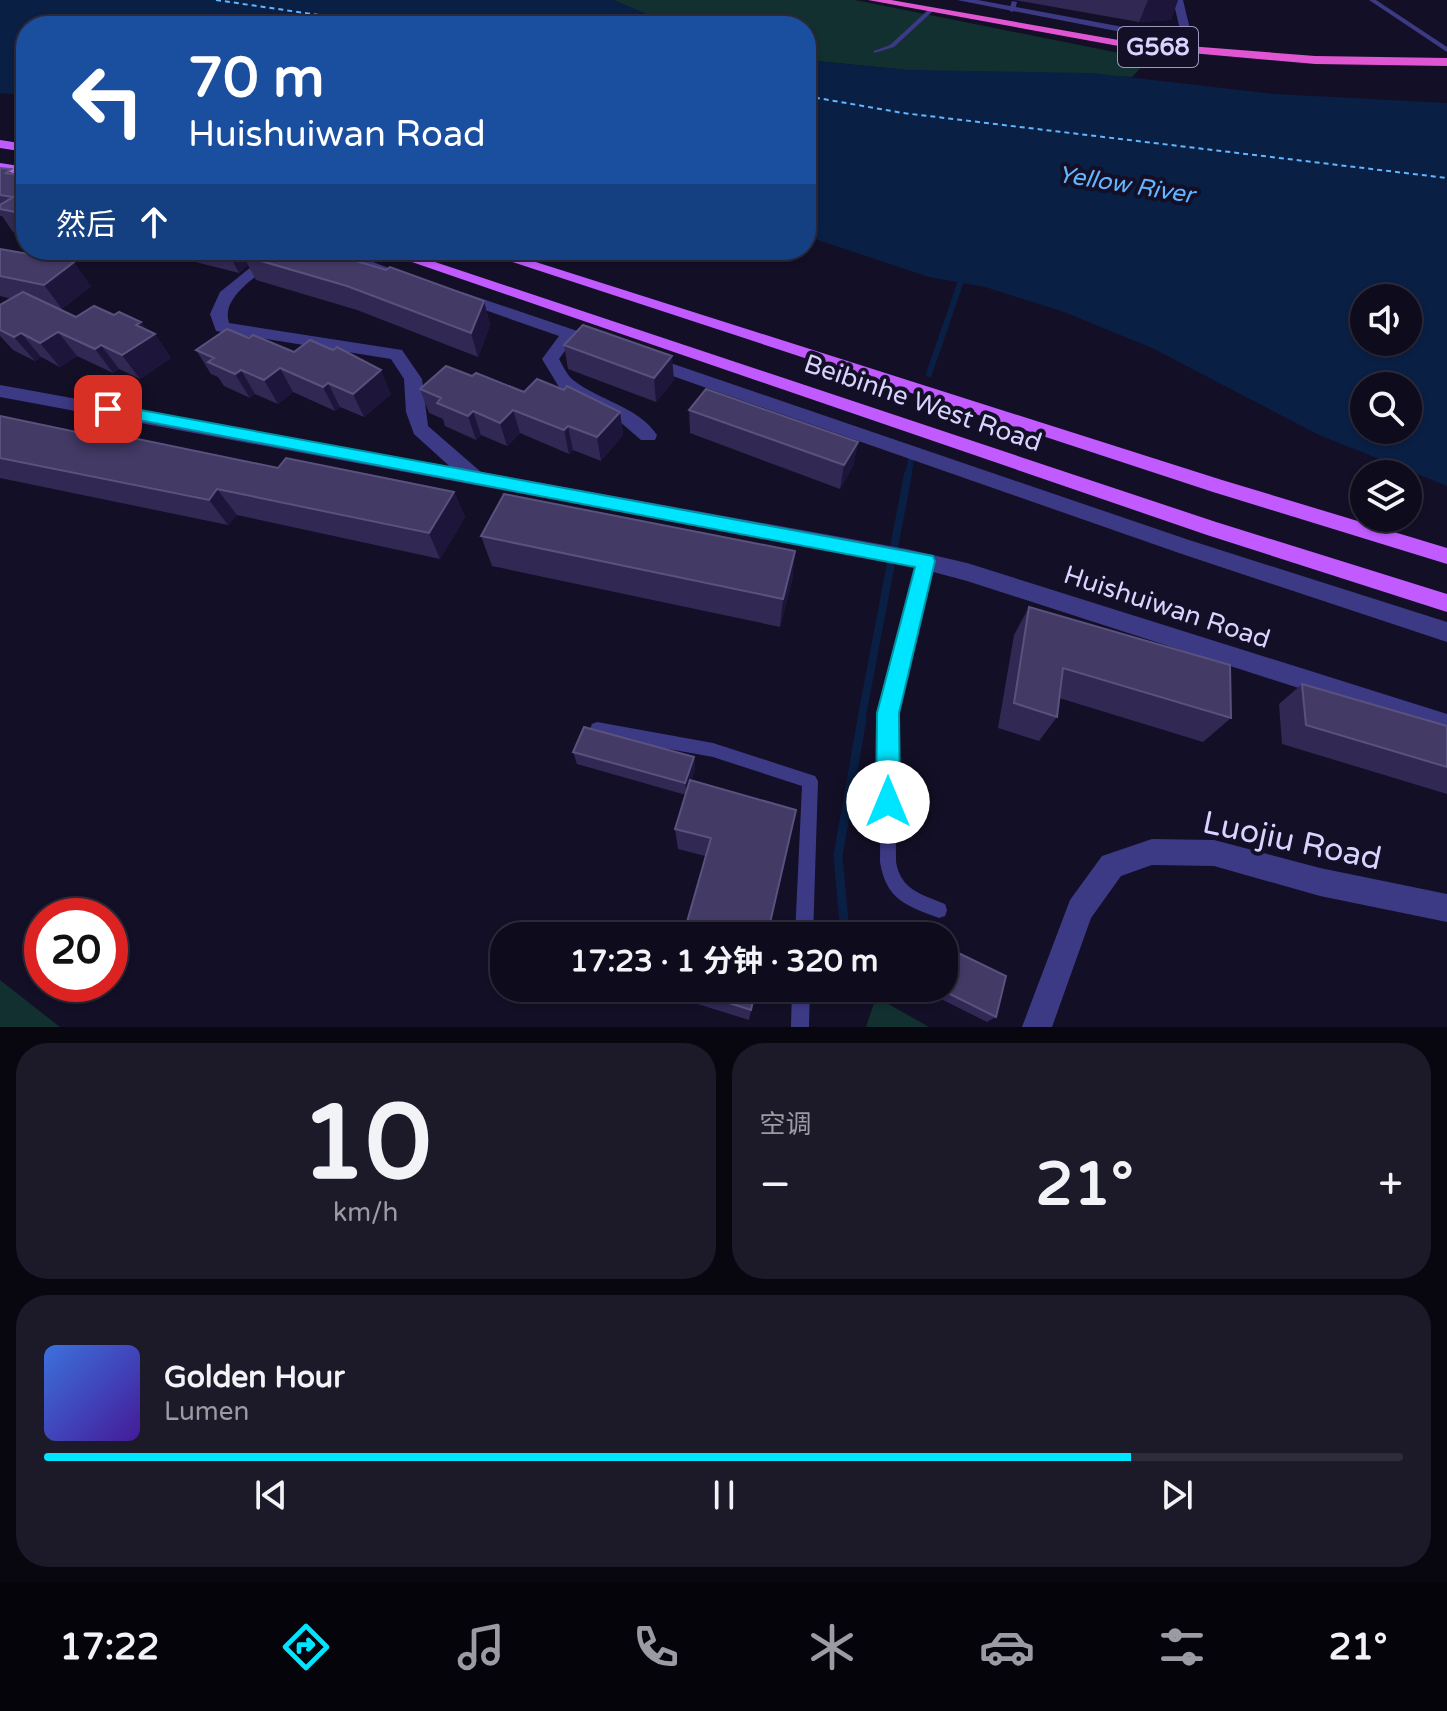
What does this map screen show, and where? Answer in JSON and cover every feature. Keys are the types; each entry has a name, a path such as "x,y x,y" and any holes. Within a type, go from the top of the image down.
{"highway":[{"name":"G568","path":"873,0 1124,44 1310,53 1447,52"},
{"name":"G568","path":"922,0 1189,46 1315,60 1447,62"}],"main road":[{"name":"Beibinhe West Road","path":"414,260 1199,524 1447,603"},
{"name":"Beibinhe West Road","path":"514,260 1220,487 1447,556"}],"street":[{"path":"962,0 1013,6 1189,46 1178,0"},
{"path":"269,260 226,295 218,314 222,327 396,354 413,379 415,412 420,429 474,477"},
{"path":"355,260 1186,547 1447,632"},
{"path":"569,334 550,359 565,383 625,417 648,435"},
{"name":"Huishuiwan Road","path":"0,391 917,559 1447,725"},
{"name":"Luojiu Road","path":"1037,1027 1080,910 1112,866 1152,852 1214,853 1320,882 1447,908"}],"lane":[{"path":"1372,0 1447,52"},
{"path":"876,52 892,46 930,11"},
{"path":"917,559 888,713 888,862 890,881 903,896 939,910"},
{"path":"597,729 713,750 810,781 805,922"},
{"path":"800,1027 801,1002"}],"green space":[{"path":"613,0 855,0 1149,59 1132,77 907,70 816,61 816,16 651,16"},
{"path":"0,980 24,1002 60,1027 0,1027"},
{"path":"874,1002 885,1002 929,1027 866,1027"}],"water":[{"path":"0,0 613,0 651,16 16,16 16,94 0,93"},
{"name":"Yellow River","path":"816,61 907,70 1092,73 1275,94 1447,103 1447,486 1422,476 1422,460 1382,460 1319,435 1152,348 1064,312 985,287 929,277 816,239"}],"building":[{"path":"0,168 11,169 6,173 16,174 16,212 0,209 0,205 13,197 0,195"},
{"path":"0,249 16,252 16,260 74,262 44,285 0,276"},
{"path":"258,260 352,260 386,270 390,267 484,301 471,333 347,286"},
{"path":"23,292 76,317 94,306 114,315 119,312 141,322 136,325 155,334 122,355 101,345 95,349 58,332 40,343 21,333 14,337 0,330 0,305"},
{"path":"583,325 672,356 654,378 564,345"},
{"path":"227,329 249,338 253,335 294,352 310,340 333,350 337,347 381,370 353,394 328,383 323,387 280,368 264,380 241,370 235,374 208,362 214,358 196,350"},
{"path":"446,366 472,376 476,373 524,392 537,379 564,390 567,386 620,412 597,437 568,426 564,430 513,410 500,423 473,411 468,416 437,403 441,398 420,389"},
{"path":"706,389 858,442 844,465 689,410"},
{"path":"0,416 81,433 85,428 278,468 286,458 454,492 429,533 217,489 209,500 0,458"},
{"path":"504,494 795,551 783,599 481,536"},
{"path":"1029,607 1230,665 1231,718 1063,668 1057,717 1014,703"},
{"path":"1302,684 1447,726 1447,767 1306,725"},
{"path":"584,727 694,757 685,783 573,752"},
{"path":"690,780 796,810 770,922 687,922 711,838 675,829"},
{"path":"958,953 1006,976 996,1017 958,998"},
{"path":"726,1002 753,1002 751,1010"}],"waterway":[{"path":"962,280 964,274"},
{"path":"929,374 962,278"},
{"path":"908,476 911,460"},
{"path":"861,721 908,474"},
{"path":"844,922 838,856 862,719"}],"ferry route":[{"path":"216,0 326,16"},
{"path":"816,98 903,113 1447,178"}],"route":[{"path":"108,409 926,561 888,713 888,802"}]}
